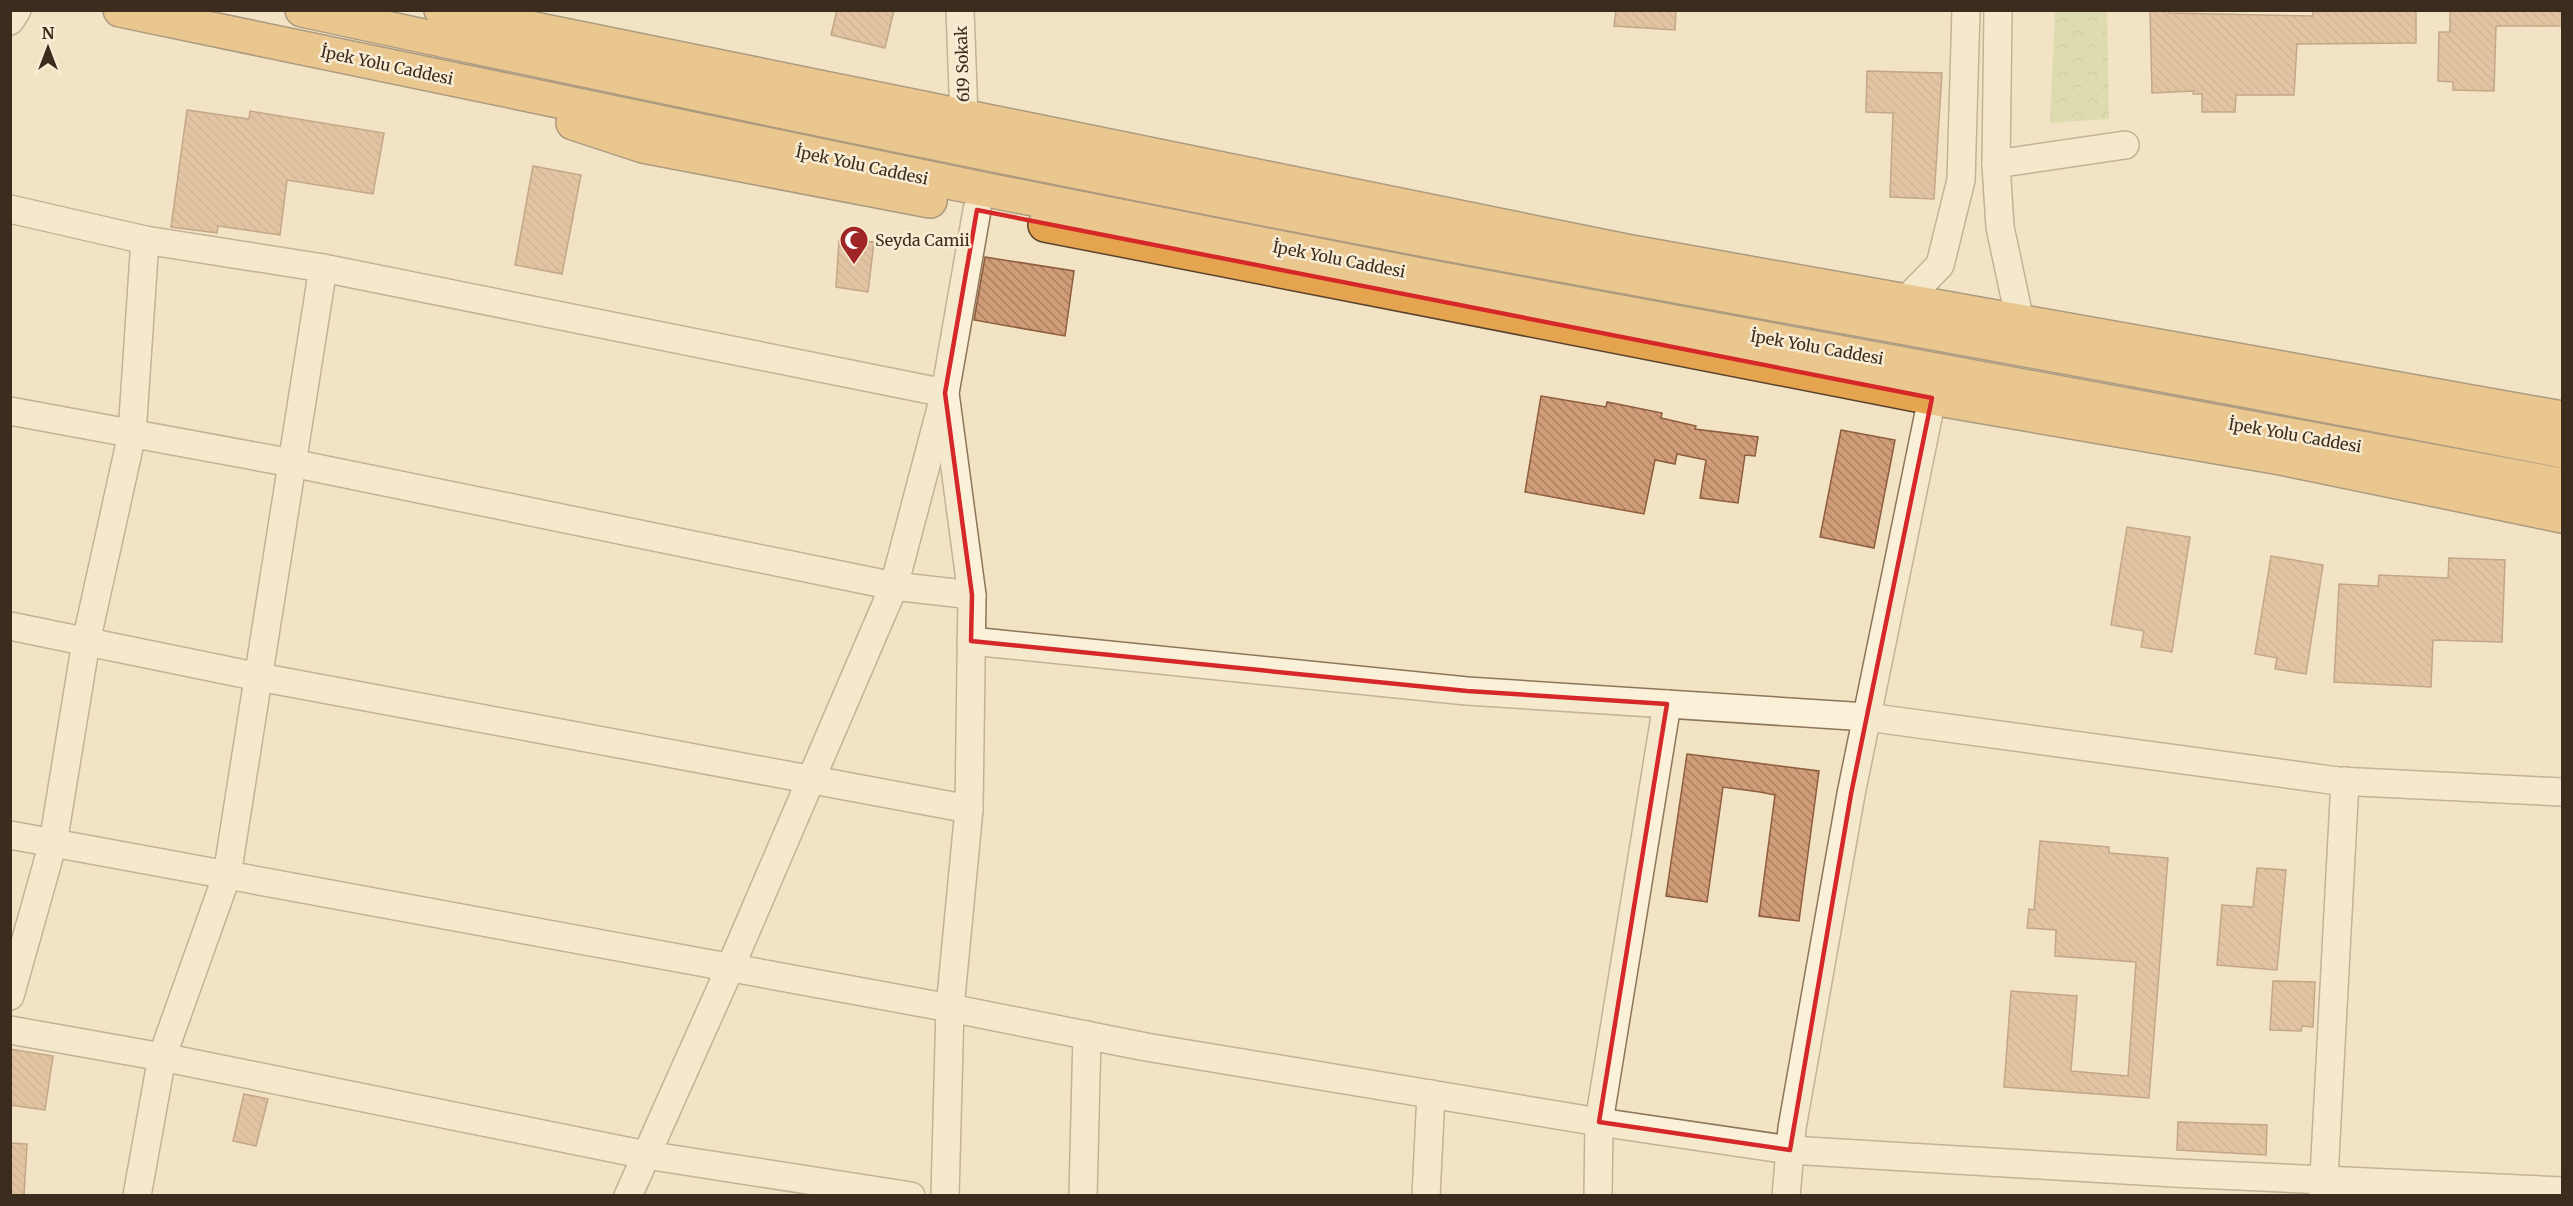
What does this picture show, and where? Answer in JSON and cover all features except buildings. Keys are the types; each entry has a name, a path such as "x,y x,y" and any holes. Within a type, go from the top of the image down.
{"highway":[{"name":"İpek Yolu Caddesi","path":"120,10 970,187 1430,277 2562,485"},
{"name":"İpek Yolu Caddesi","path":"302,10 702,96 1429,240 1874,324 2266,393 2562,451"},
{"path":"441,10 1626,251 2562,418"},
{"path":"435,76 643,146 1932,398 2281,458 2562,516"}],"street":[{"path":"10,21 17,10"},
{"name":"619 Sokak","path":"960,10 964,118"},
{"path":"1906,300 1940,265 1961,180 1966,10"},
{"path":"1998,10 1996,164 2000,227 2020,321"},
{"path":"1996,164 2125,145"},
{"path":"10,209 145,240 323,268 945,393"},
{"path":"628,1196 730,968 894,586 945,393 977,210"},
{"path":"10,996 53,843 86,642 132,434 145,240"},
{"path":"137,1196 162,1057 227,875 323,268"},
{"path":"945,393 972,596 969,809 950,1008 945,1196"},
{"path":"1786,1196 1792,1128 1849,806 1932,398"},
{"path":"10,411 292,463 894,586 972,596"},
{"path":"10,626 258,677 969,809"},
{"path":"972,641 1467,691 1867,717 2345,781 2562,792"},
{"path":"1598,1196 1599,1122 1667,704"},
{"path":"2323,1187 2345,781"},
{"path":"10,835 1087,1035 1599,1122 1790,1150 2162,1172 2323,1187 2562,1191"},
{"path":"10,1030 162,1057 646,1155 911,1196"},
{"path":"1083,1196 1087,1035"},
{"path":"1426,1196 1431,1094"}],"highlighted area":[{"path":"977,210 1932,398 1851,794 1790,1150 1599,1122 1667,704 1467,691 971,641 972,595 945,393"}],"green space":[{"path":"2055,11 2107,11 2109,119 2050,123"}],"place":[{"name":"Seyda Camii","path":"854,266"}]}
